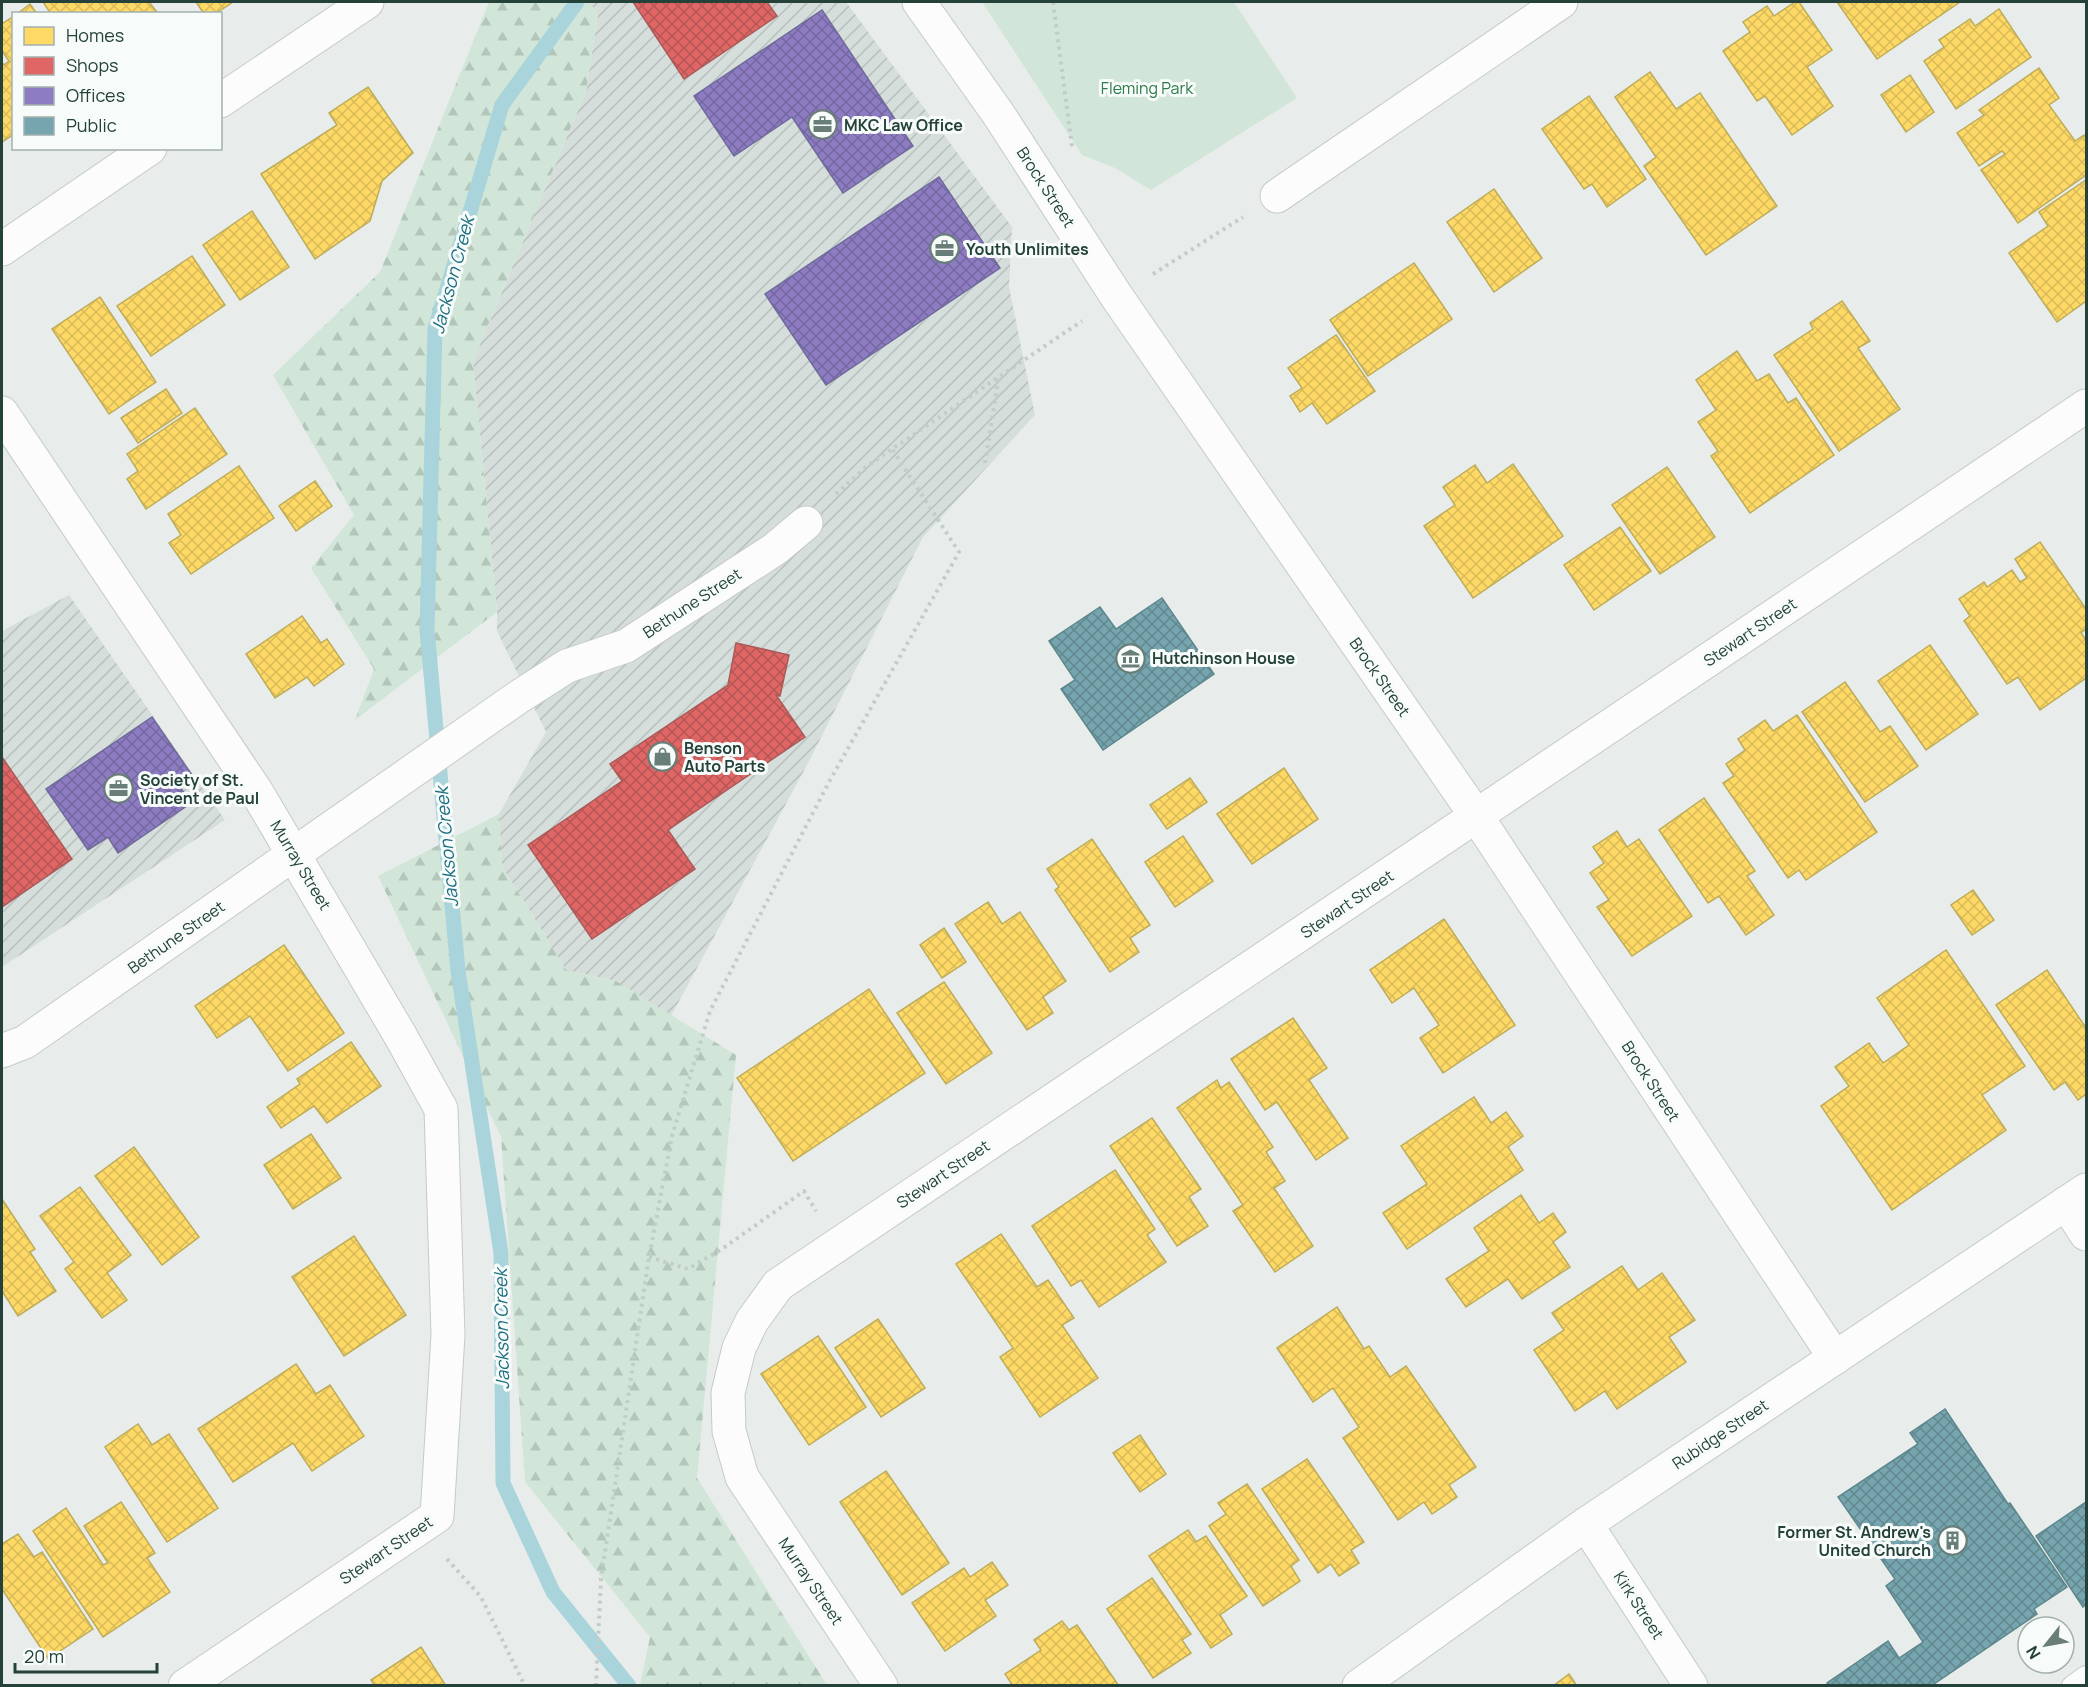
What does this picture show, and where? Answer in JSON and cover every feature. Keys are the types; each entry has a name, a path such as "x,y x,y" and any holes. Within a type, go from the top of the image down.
{"street":[{"path":"222,100 367,2"},
{"name":"Brock Street","path":"919,2 999,115 1117,297 1477,817 1835,1358"},
{"path":"1277,196 1561,2"},
{"path":"2,249 147,150"},
{"name":"Stewart Street","path":"741,1477 729,1431 728,1393 743,1339 752,1321 778,1286 2086,406"},
{"name":"Murray Street","path":"2,412 256,791 441,1109 448,1335"},
{"name":"Bethune Street","path":"2,1051 25,1042 520,696 567,666 626,645 776,549 806,523"},
{"path":"2076,1196 2086,1234"},
{"name":"Rubidge Street","path":"1359,1686 1586,1524 2076,1196"},
{"name":"Stewart Street","path":"185,1686 437,1516 448,1335"},
{"name":"Murray Street","path":"741,1477 881,1686"},
{"name":"Kirk Street","path":"1586,1524 1691,1686"}],"lane":[{"path":"2072,1686 2086,1676"}],"path":[{"path":"1053,2 1072,148"},
{"path":"867,466 1117,297 1277,196"},
{"path":"985,464 999,376"},
{"path":"596,1686 602,1579 649,1257 672,1136 710,1011 829,782 959,552 892,449"},
{"path":"649,1257 688,1269 722,1249 804,1191 818,1215"},
{"path":"420,1527 481,1597 525,1686"}],"shaded area":[{"path":"589,2 846,2 1012,227 1009,287 1035,415 923,537 807,765 671,1016 616,981 566,970 502,866 499,814 546,732 497,631 473,361 586,91 598,14"},
{"path":"69,595 225,820 2,967 2,631"}],"green space":[{"path":"489,2 589,2 598,14 586,91 473,361 497,612 355,720 374,669 311,568 354,515 273,375 380,272"},
{"name":"Fleming Park","path":"982,2 1234,2 1297,98 1151,190 1115,168 1082,155"},
{"path":"499,814 502,866 566,970 616,981 736,1055 697,1478 827,1685 640,1685 650,1637 525,1482 501,1137 378,876"}],"building: Homes":[{"path":"43,2 149,2 157,12 50,12"},
{"path":"196,2 233,2 218,12 203,12"},
{"path":"1795,2 1799,2 1832,50 1807,67 1833,106 1792,135 1765,96 1757,101 1723,51 1750,32 1743,22 1767,6 1774,16"},
{"path":"1837,2 1960,2 1877,59"},
{"path":"30,4 36,12 20,12"},
{"path":"1999,9 2031,57 1956,109 1924,61 1944,47 1939,40 1970,19 1975,26"},
{"path":"12,17 12,135 2,142 2,62 4,65 9,61 2,51 2,24"},
{"path":"2039,68 2059,98 2049,105 2075,141 2084,135 2086,139 2086,175 2018,223 1981,170 2005,154 2002,151 1979,166 1957,133 1984,115 1979,110"},
{"path":"1650,72 1676,109 1700,93 1777,206 1706,255 1644,166 1656,157 1615,97"},
{"path":"1910,75 1934,112 1906,132 1881,95"},
{"path":"368,87 413,153 382,181 370,221 315,259 261,174 337,125 329,113"},
{"path":"1589,96 1646,179 1607,207 1592,184 1584,189 1542,129"},
{"path":"2086,180 2086,301 2057,322 2009,253 2048,226 2039,212"},
{"path":"1494,189 1542,258 1494,292 1447,222"},
{"path":"252,211 289,267 240,300 203,245"},
{"path":"192,256 225,305 151,356 117,306"},
{"path":"1414,263 1452,319 1368,376 1330,320"},
{"path":"100,297 156,382 109,414 52,329"},
{"path":"1842,301 1870,341 1858,348 1900,409 1839,451 1774,355 1813,329 1810,323"},
{"path":"1336,335 1375,391 1327,424 1312,403 1300,412 1290,396 1302,388 1288,368"},
{"path":"1737,351 1757,381 1769,374 1788,403 1796,398 1834,455 1750,513 1711,456 1718,451 1698,422 1716,410 1696,380"},
{"path":"166,389 182,413 138,443 121,418"},
{"path":"195,408 227,454 146,509 127,479 138,471 127,454"},
{"path":"1513,464 1563,536 1473,598 1424,526 1455,505 1443,487 1475,465 1487,483"},
{"path":"239,466 274,518 191,574 169,543 181,535 168,514"},
{"path":"1667,467 1715,537 1660,574 1612,505"},
{"path":"315,481 332,506 296,531 279,506"},
{"path":"1620,527 1651,571 1594,610 1564,565"},
{"path":"2040,542 2086,609 2086,629 2081,633 2086,640 2086,678 2040,710 2018,677 2007,684 1964,621 1970,616 1959,599 1984,582 1987,587 2012,570 2020,582 2027,578 2015,559"},
{"path":"302,616 321,643 327,639 344,664 314,686 307,677 275,698 246,654"},
{"path":"1930,645 1978,714 1926,750 1878,681"},
{"path":"1845,682 1880,732 1890,726 1918,766 1865,802 1802,712"},
{"path":"1797,715 1877,832 1806,880 1799,870 1788,878 1723,783 1734,776 1726,764 1745,750 1738,739 1765,720 1773,731"},
{"path":"1284,768 1318,819 1252,864 1217,814"},
{"path":"1190,778 1207,802 1167,829 1150,805"},
{"path":"1704,798 1755,871 1747,876 1774,915 1746,935 1719,896 1708,903 1659,830"},
{"path":"1617,831 1627,847 1639,839 1692,916 1632,956 1597,907 1609,900 1590,873 1604,863 1593,847"},
{"path":"1183,836 1213,881 1175,907 1145,862"},
{"path":"1092,839 1150,925 1130,938 1139,952 1110,972 1055,890 1059,887 1047,869"},
{"path":"1973,890 1994,920 1972,935 1951,905"},
{"path":"988,902 1002,924 1020,912 1066,981 1043,997 1053,1013 1027,1030 955,924"},
{"path":"1444,919 1515,1025 1443,1073 1420,1038 1439,1025 1414,988 1392,1003 1370,970"},
{"path":"944,928 966,962 942,978 920,945"},
{"path":"284,945 344,1033 288,1071 250,1016 217,1038 195,1006"},
{"path":"1946,950 2025,1066 1982,1095 2006,1130 1892,1210 1821,1106 1849,1086 1835,1067 1869,1043 1883,1063 1909,1045 1877,998"},
{"path":"2047,970 2086,1028 2086,1094 2078,1100 2065,1082 2054,1090 1996,1005"},
{"path":"944,982 992,1053 946,1084 897,1013"},
{"path":"869,989 925,1073 793,1161 737,1078"},
{"path":"1293,1018 1327,1068 1309,1080 1348,1138 1316,1160 1277,1102 1265,1110 1231,1059"},
{"path":"351,1042 381,1086 327,1123 314,1106 281,1128 267,1107 300,1084 297,1079"},
{"path":"1217,1080 1221,1088 1229,1082 1273,1147 1266,1152 1285,1181 1274,1188 1313,1246 1275,1272 1233,1211 1243,1205 1177,1108"},
{"path":"1474,1097 1491,1123 1506,1112 1523,1136 1508,1147 1523,1170 1407,1249 1383,1213 1427,1184 1401,1146"},
{"path":"1152,1118 1201,1189 1189,1197 1208,1226 1177,1246 1110,1146"},
{"path":"311,1134 341,1178 293,1209 264,1165"},
{"path":"134,1147 199,1237 162,1265 95,1176"},
{"path":"1115,1170 1155,1229 1147,1235 1166,1262 1099,1307 1081,1280 1071,1286 1032,1226"},
{"path":"80,1187 131,1255 107,1273 127,1300 102,1318 65,1269 74,1262 40,1216"},
{"path":"1521,1195 1539,1223 1553,1213 1566,1232 1553,1242 1570,1267 1522,1299 1508,1279 1466,1307 1446,1279 1489,1251 1474,1228"},
{"path":"2,1199 35,1249 30,1252 56,1291 18,1316 2,1291"},
{"path":"1001,1234 1037,1287 1048,1280 1074,1318 1062,1325 1098,1378 1040,1417 1000,1357 1013,1348 956,1264"},
{"path":"354,1236 406,1315 344,1356 292,1277"},
{"path":"1622,1266 1638,1290 1662,1273 1695,1320 1669,1337 1686,1362 1617,1409 1605,1391 1575,1411 1534,1350 1564,1330 1552,1313"},
{"path":"1337,1307 1364,1349 1369,1346 1390,1377 1406,1366 1476,1467 1449,1485 1457,1497 1432,1514 1424,1502 1398,1520 1343,1438 1359,1427 1333,1388 1313,1402 1277,1348"},
{"path":"878,1319 925,1388 881,1417 835,1348"},
{"path":"818,1336 866,1407 809,1445 761,1374"},
{"path":"296,1364 316,1394 330,1385 364,1436 312,1471 293,1443 233,1482 198,1429"},
{"path":"138,1424 152,1445 169,1434 218,1508 167,1542 105,1447"},
{"path":"1140,1435 1166,1474 1140,1492 1113,1453"},
{"path":"1307,1459 1364,1542 1351,1550 1359,1563 1339,1576 1331,1564 1318,1573 1262,1489"},
{"path":"886,1471 949,1563 902,1595 840,1502"},
{"path":"1247,1484 1299,1560 1291,1566 1300,1581 1263,1606 1209,1526 1226,1514 1218,1503"},
{"path":"121,1502 155,1553 147,1558 170,1592 103,1637 33,1531 66,1508 103,1565 108,1563 84,1526"},
{"path":"1188,1530 1196,1542 1206,1536 1247,1596 1220,1615 1232,1634 1211,1648 1149,1556"},
{"path":"18,1534 34,1557 42,1552 93,1629 48,1659 2,1589 2,1544"},
{"path":"992,1562 1008,1585 985,1600 996,1616 945,1651 912,1603 964,1568 970,1577"},
{"path":"1152,1578 1191,1634 1182,1640 1191,1653 1153,1678 1107,1609"},
{"path":"1062,1621 1069,1630 1077,1625 1119,1686 1013,1686 1005,1674 1041,1650 1034,1640"},
{"path":"421,1647 446,1686 375,1686 371,1680"},
{"path":"1569,1674 1577,1686 1553,1686"}],"building: Shops":[{"path":"633,2 767,2 777,16 684,79"},
{"path":"736,643 789,655 780,696 776,695 805,737 668,830 695,869 592,939 528,845 622,781 610,764 728,685"},
{"path":"2,757 72,859 2,907"}],"building: Offices":[{"path":"822,10 913,146 843,193 792,117 734,156 694,96"},
{"path":"939,177 1000,268 826,385 765,294"},
{"path":"152,717 194,778 180,787 191,803 118,853 108,837 88,850 46,789"}],"building: Public":[{"name":"Hutchinson House","path":"1162,598 1214,674 1103,750 1061,689 1075,680 1049,641 1100,607 1116,629"},
{"name":"Former St. Andrew's United Church","path":"1945,1409 2067,1587 2034,1609 2036,1615 2016,1615 2016,1628 1931,1686 1829,1686 1827,1683 1888,1641 1899,1658 1923,1642 1886,1586 1895,1579 1838,1497 1918,1444 1910,1433"},
{"path":"2086,1502 2086,1604 2083,1607 2036,1536"}],"waterway":[{"name":"Jackson Creek","path":"577,2 502,105 435,329 427,630 458,971 501,1253 503,1483 553,1592 629,1686"}],"place":[{"name":"MKC Law Office","path":"823,125"},
{"name":"Youth Unlimites","path":"945,249"},
{"name":"Hutchinson House","path":"1131,658"},
{"name":"Benson Auto Parts","path":"663,757"},
{"name":"Society of St. Vincent de Paul","path":"119,789"},
{"name":"Former St. Andrew's United Church","path":"1952,1541"}]}
